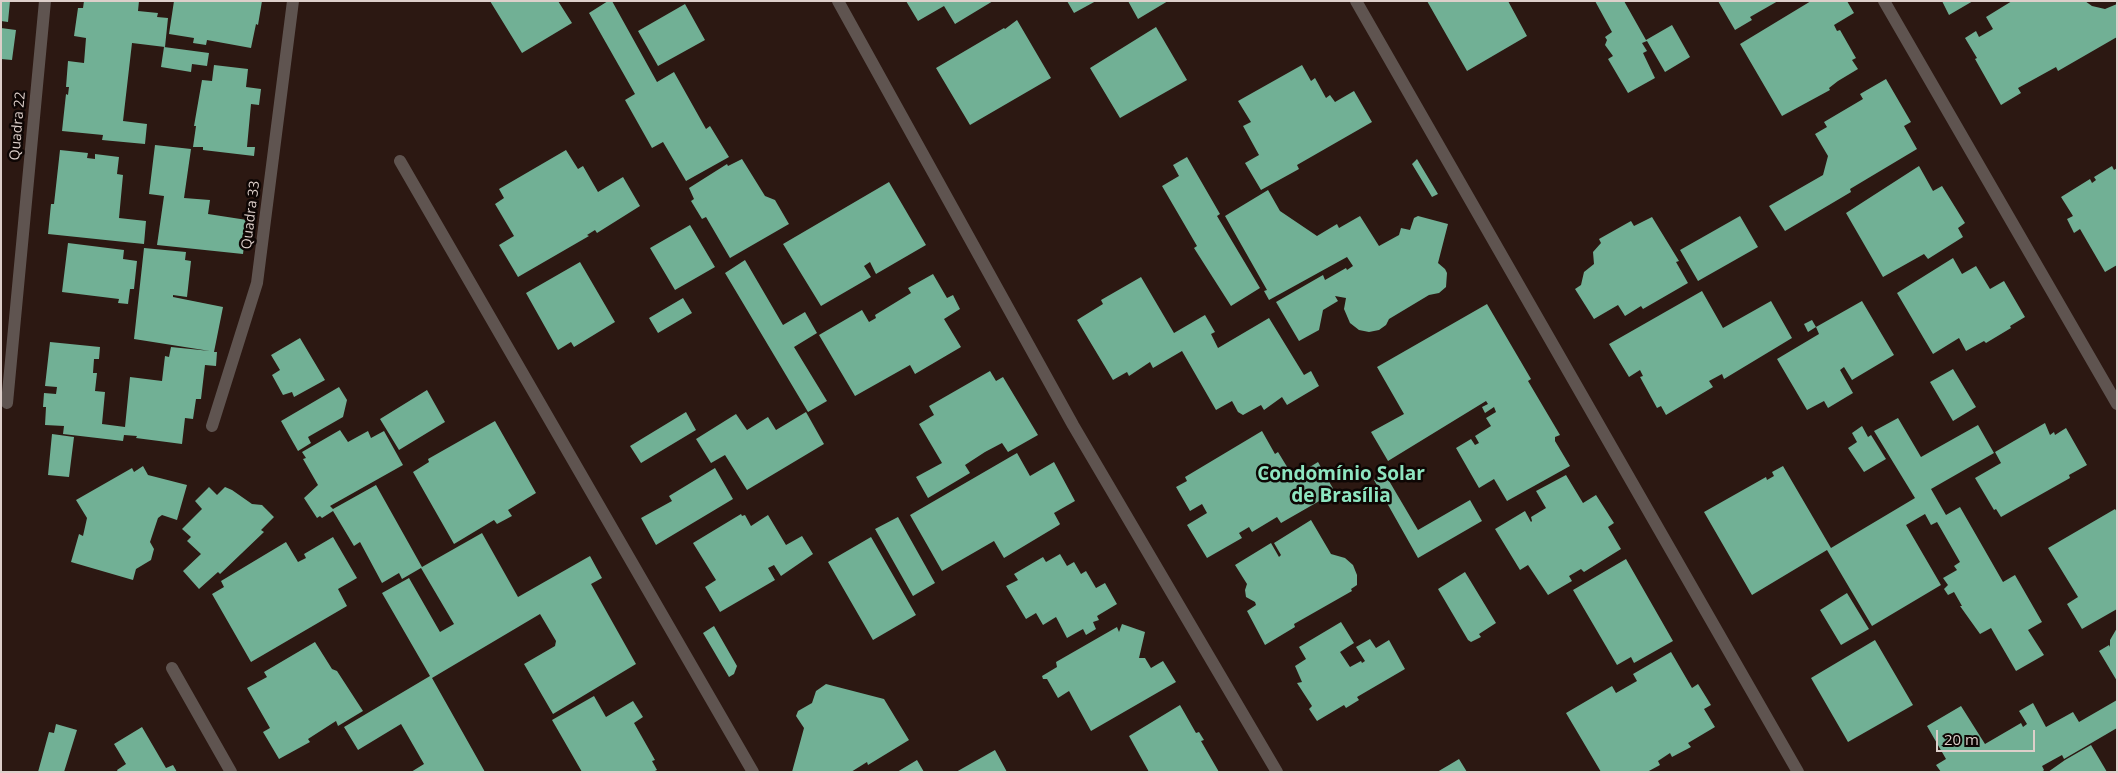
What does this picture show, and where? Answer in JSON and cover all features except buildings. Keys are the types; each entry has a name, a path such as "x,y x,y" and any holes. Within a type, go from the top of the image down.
{"street":[{"name":"Quadra 22","path":"8,404 45,1"},
{"name":"Quadra 33","path":"212,426 257,283 293,1"},
{"path":"838,1 1073,425 1277,772"},
{"path":"1356,1 1798,772"},
{"path":"1884,1 2117,404"},
{"path":"400,161 753,772"},
{"path":"172,668 231,772"}],"district":[{"name":"Condomínio Solar de Brasília","path":"1341,486"}]}
